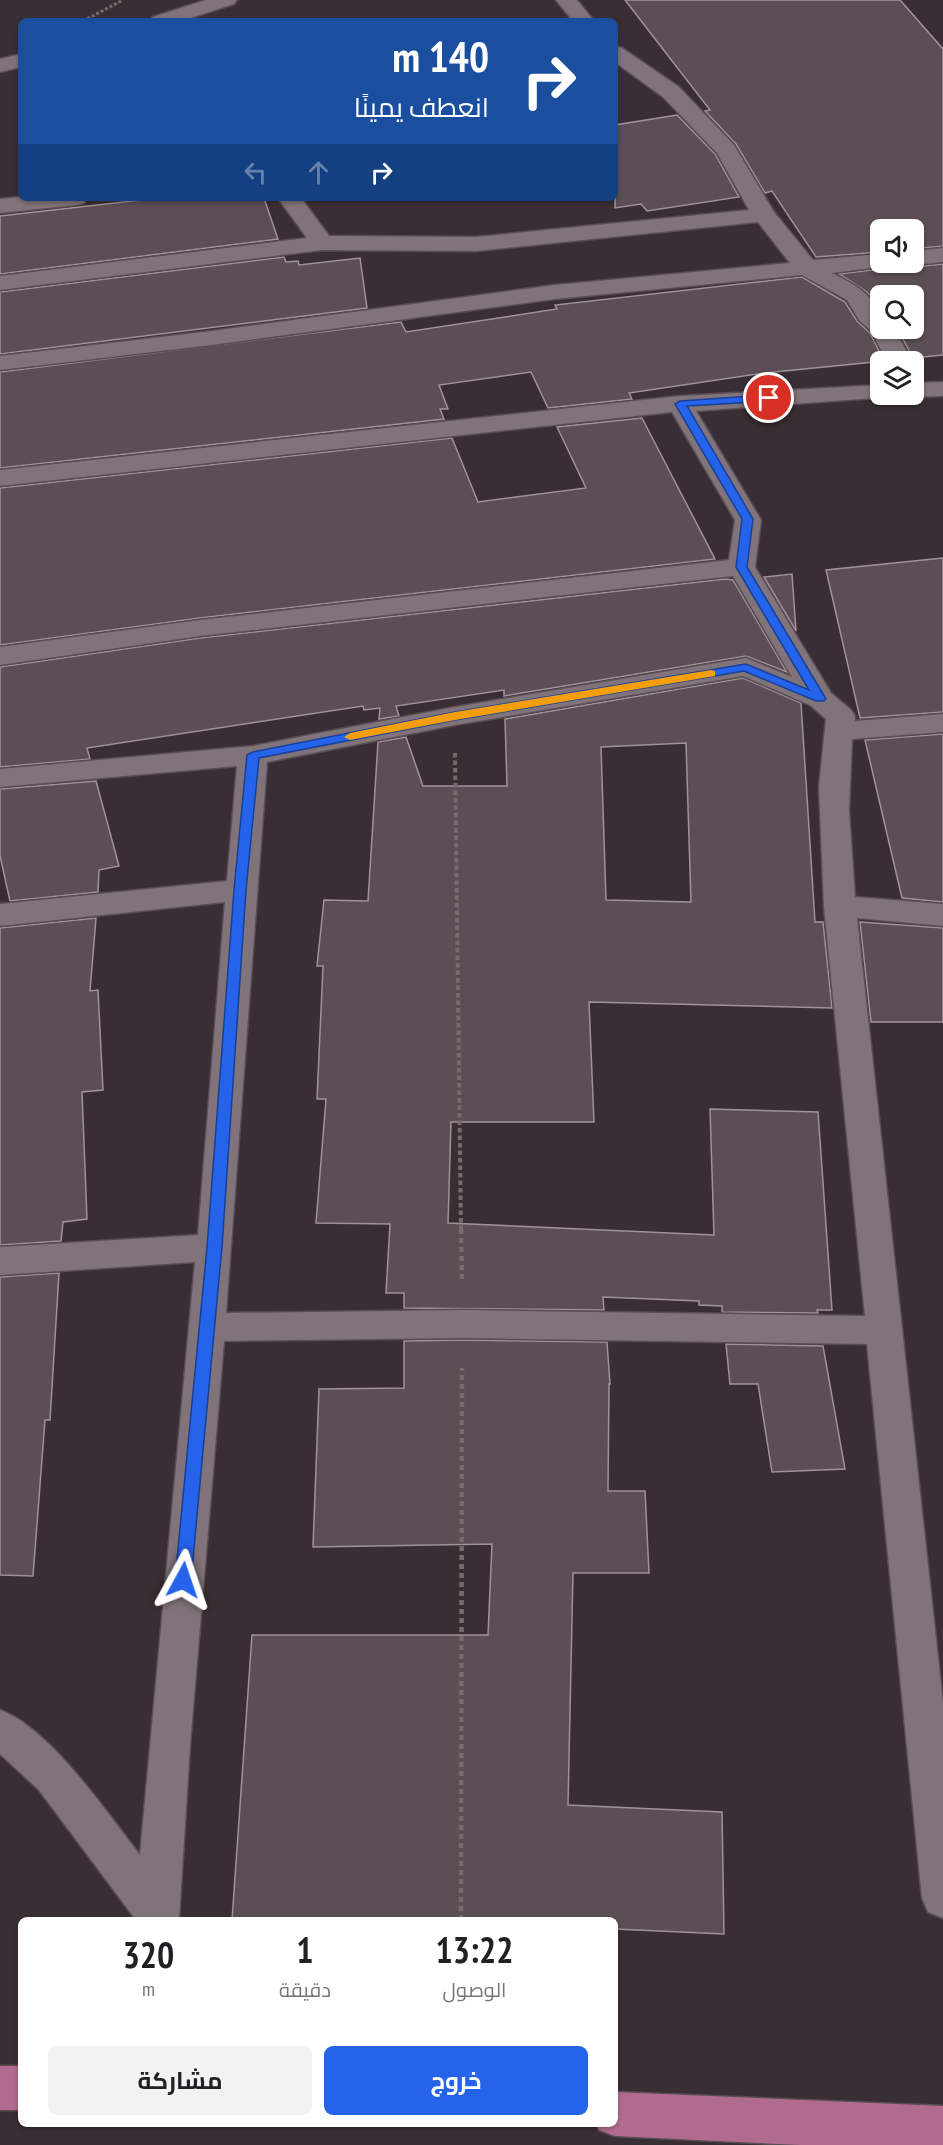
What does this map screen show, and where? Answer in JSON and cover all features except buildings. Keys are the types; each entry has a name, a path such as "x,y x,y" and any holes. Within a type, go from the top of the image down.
{"main road":[{"path":"0,2088 18,2088"},
{"path":"618,2114 943,2129"}],"street":[{"path":"170,18 227,0"},
{"path":"567,0 582,18"},
{"path":"618,54 671,92 726,150 764,215 808,269 857,296 870,318"},
{"path":"0,66 18,61"},
{"path":"0,206 48,201"},
{"path":"291,201 322,243"},
{"path":"0,283 322,243 476,244 764,215"},
{"path":"924,257 943,255"},
{"path":"0,363 555,292 870,262"},
{"path":"924,389 943,389"},
{"path":"0,478 680,404 870,393"},
{"path":"680,404 748,519 741,567 820,699"},
{"path":"0,656 200,628 741,567"},
{"path":"0,778 253,755 455,716 746,668 820,699 841,716 838,731 835,793 840,907 879,1258 884,1330 943,1898"},
{"path":"838,731 943,723"},
{"path":"157,1916 168,1741 215,1247 240,890 253,755"},
{"path":"0,915 240,890"},
{"path":"840,907 883,908 943,915"},
{"path":"0,1262 215,1247"},
{"path":"207,1327 463,1324 884,1330"},
{"path":"0,1728 54,1777 157,1916"}],"path":[{"path":"89,18 123,0"}],"slow traffic":[{"path":"350,737 455,716 711,673"}],"route":[{"path":"183,1580 215,1247 240,890 253,755 455,716 746,668 820,699 741,567 748,519 680,404 769,398"}]}
